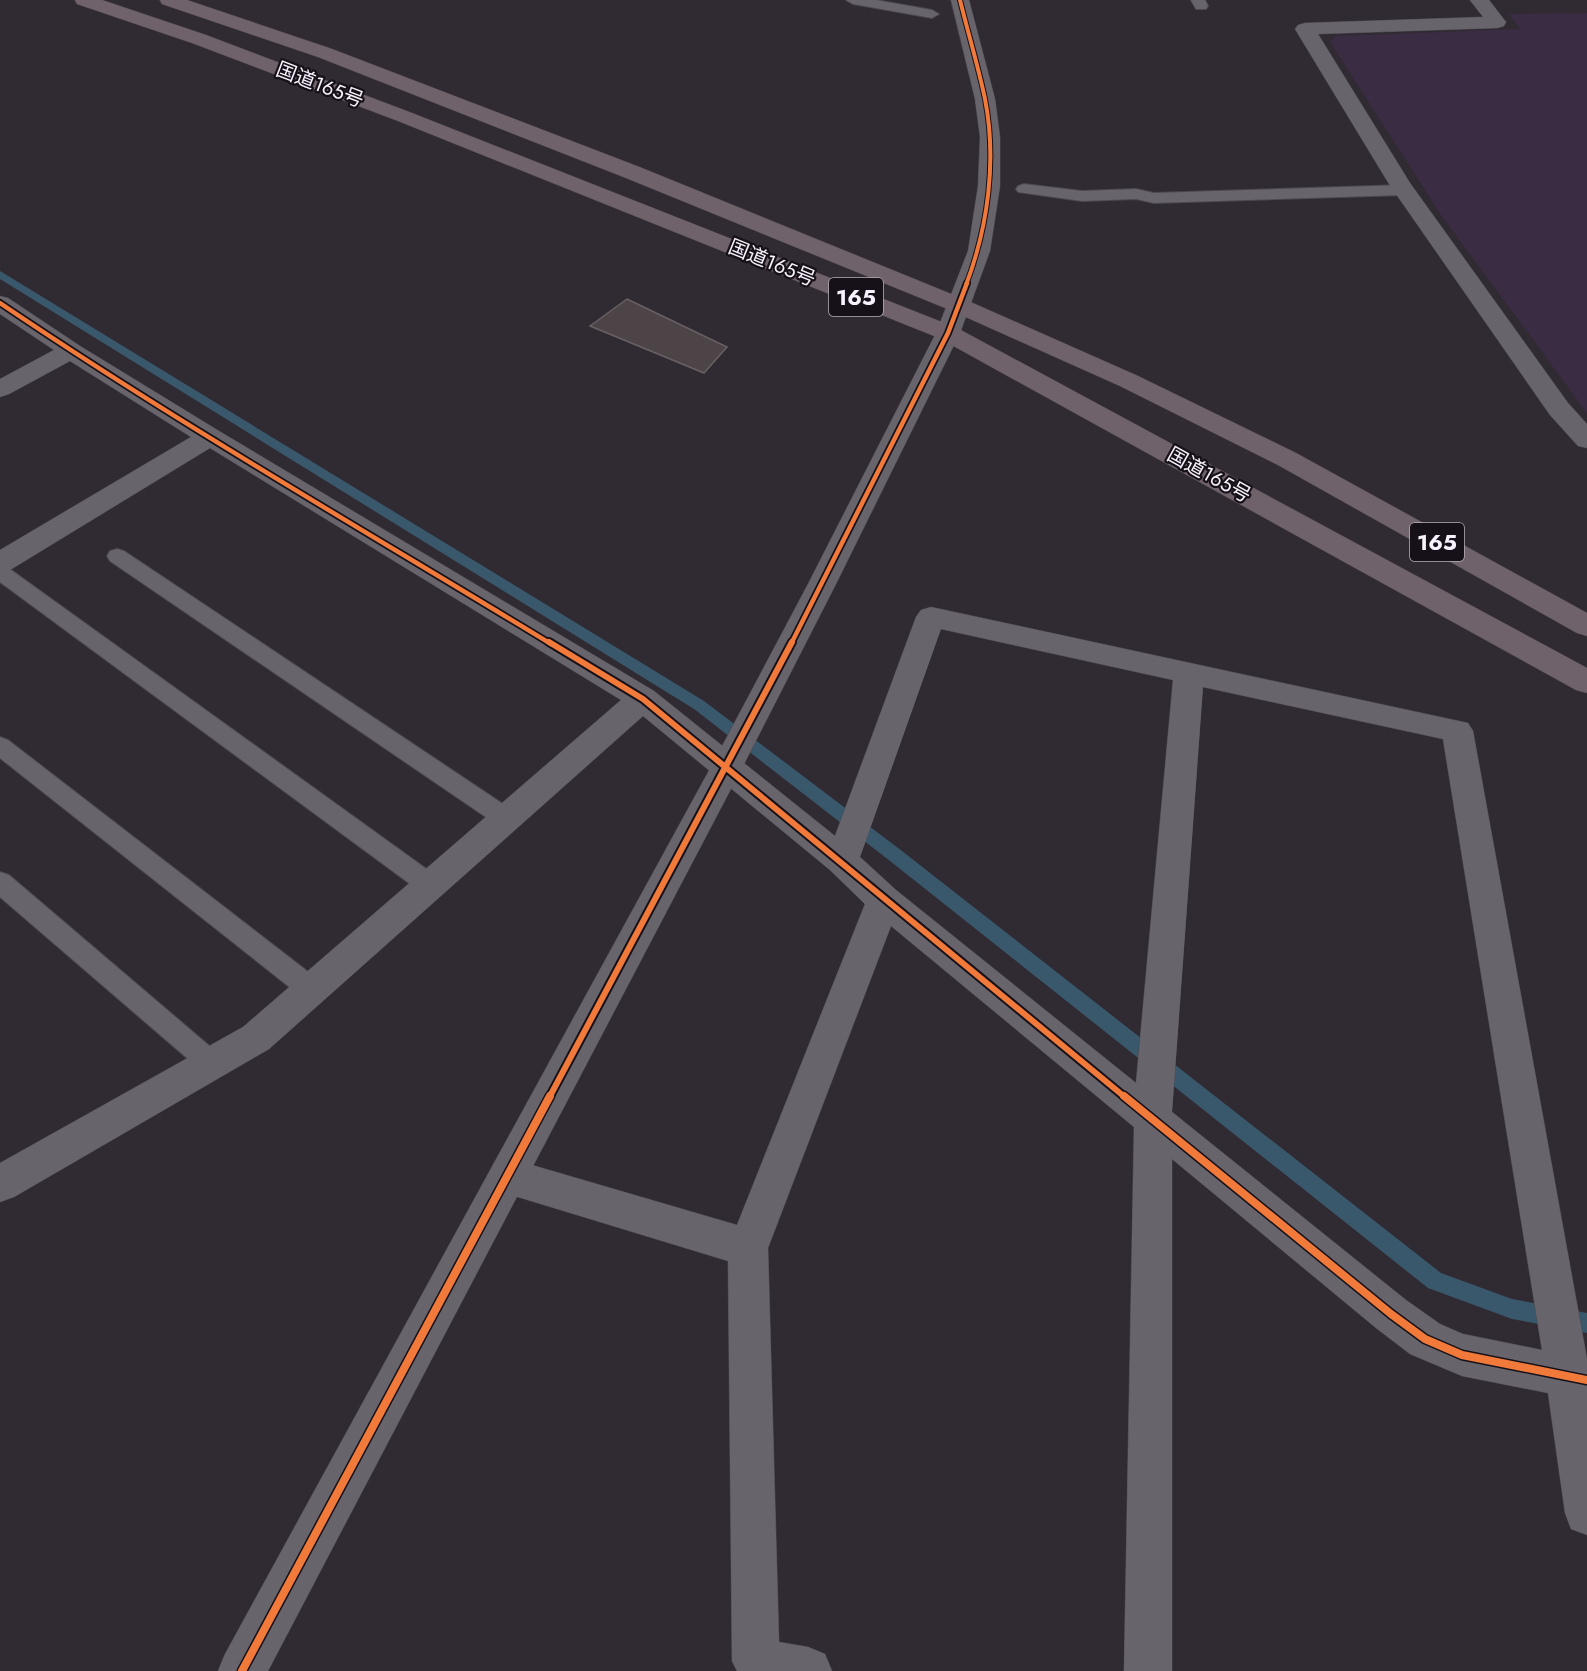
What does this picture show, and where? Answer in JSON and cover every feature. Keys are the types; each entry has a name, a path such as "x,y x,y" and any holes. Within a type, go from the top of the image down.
{"highway":[{"name":"国道165号","path":"84,0 199,39 405,117 948,333 1587,682"},
{"name":"国道165号","path":"169,0 325,53 634,173 958,305 1129,381 1287,459 1587,626"}],"street":[{"path":"243,1671 730,759 822,584 948,333 979,251 989,186 990,137 980,72 960,0"},
{"path":"1479,0 1497,22 1305,28 1404,190 1559,409 1587,440"},
{"path":"0,303 71,351 210,437 643,699 730,759 845,854 884,900 1153,1107 1391,1314 1425,1339 1462,1356 1573,1373"},
{"path":"0,389 71,351"},
{"path":"0,563 210,437"},
{"path":"845,854 931,617 1457,730 1549,1273 1573,1373 1587,1514"},
{"path":"1148,1671 1153,1107 1189,673"},
{"path":"0,1184 256,1038 643,699"},
{"path":"808,1671 756,1661 748,1248 884,900"},
{"path":"508,1176 748,1248"}],"lane":[{"path":"854,0 932,14"},
{"path":"1024,189 1082,195 1136,194 1154,198 1404,190"},
{"path":"117,556 507,819"},
{"path":"0,572 430,885"},
{"path":"0,746 311,989"},
{"path":"0,882 211,1063"}],"shaded area":[{"path":"1587,13 1587,413 1441,215 1330,42 1336,36 1520,29 1509,14"}],"building":[{"path":"627,299 727,347 704,373 590,326"}],"waterway":[{"path":"0,274 699,705 896,856 1435,1281 1512,1309 1587,1323"}],"cycle path":[{"path":"242,1671 727,766 822,584 948,333 979,251 989,186 990,137 985,99 960,0"},
{"path":"0,303 71,351 210,437 643,699 842,861 884,900 1391,1314 1425,1339 1462,1355 1587,1380"}]}
